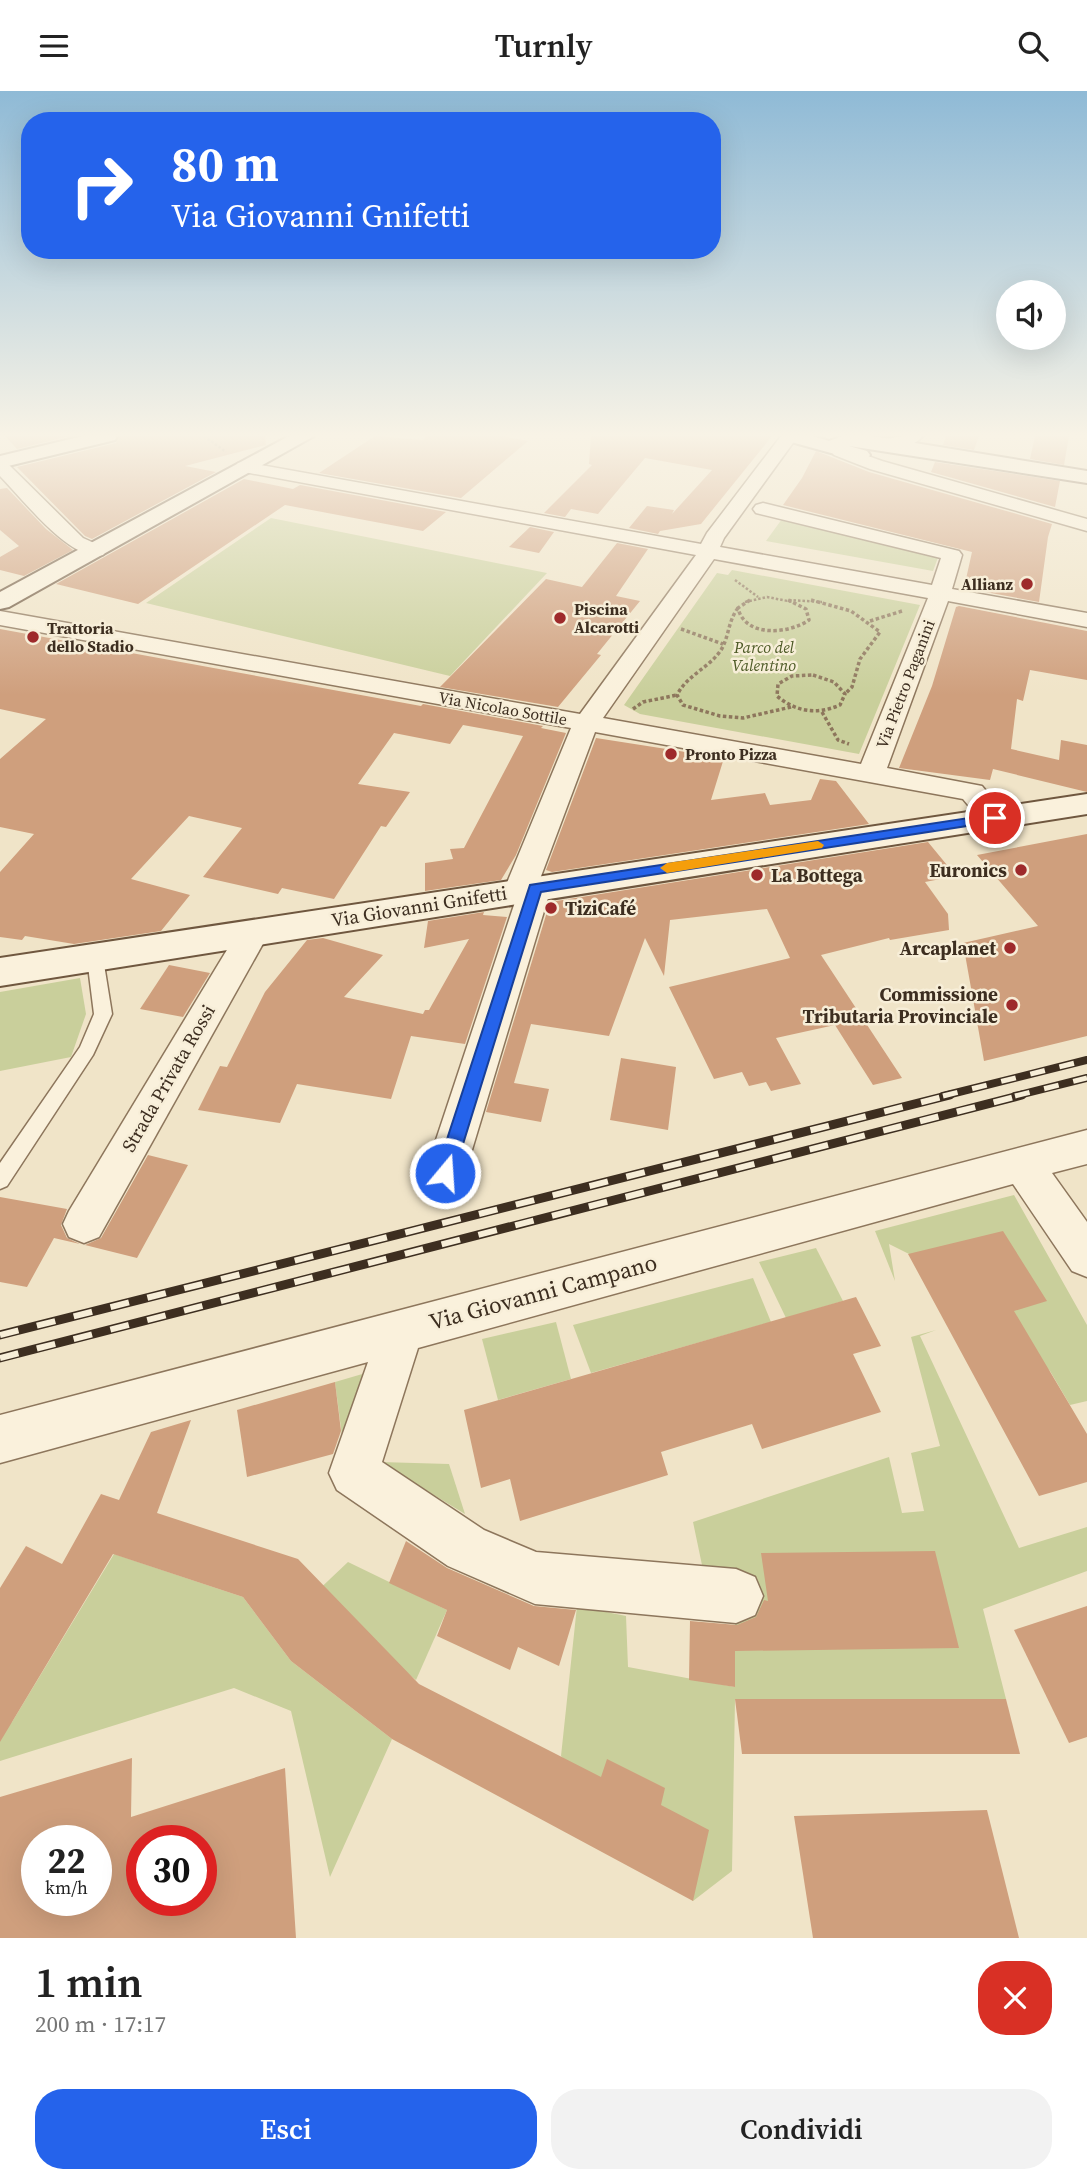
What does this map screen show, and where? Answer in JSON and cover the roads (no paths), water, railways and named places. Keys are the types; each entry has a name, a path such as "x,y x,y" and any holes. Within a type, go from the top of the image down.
{"main road":[{"path":"0,602 96,551 141,522"},
{"name":"Via Giovanni Gnifetti","path":"0,972 1087,804"}],"street":[{"path":"57,522 76,542 96,551"},
{"path":"554,522 1087,620"},
{"path":"445,1173 527,889 586,723 708,552 714,537 725,522"},
{"name":"Via Pietro Paganini","path":"818,522 952,555 940,594 871,774"},
{"path":"708,552 741,541"},
{"name":"Via Nicolao Sottile","path":"0,618 972,792 995,818"},
{"name":"Strada Privata Rossi","path":"84,1224 253,933"},
{"name":"Via Giovanni Campano","path":"0,1439 1087,1147"},
{"path":"1022,1164 1087,1257"},
{"path":"401,1330 354,1473 466,1548 535,1578 736,1596"}],"lane":[{"path":"0,1180 87,1050 103,1013 95,958"}],"railway":[{"path":"943,1096 1087,1060"},
{"path":"1015,1096 1087,1078"},
{"path":"0,1335 950,1095"},
{"path":"0,1358 1022,1095"}],"place":[{"name":"Allianz","path":"1027,584"},
{"name":"Piscina Alcarotti","path":"560,618"},
{"name":"Trattoria dello Stadio","path":"33,637"},
{"name":"Pronto Pizza","path":"671,754"},
{"name":"Euronics","path":"1021,870"},
{"name":"La Bottega","path":"757,875"},
{"name":"TiziCafé","path":"551,908"},
{"name":"Arcaplanet","path":"1010,948"},
{"name":"Commissione Tributaria Provinciale","path":"1012,1005"}],"park label":[{"name":"Parco del Valentino","path":"764,656"}]}
